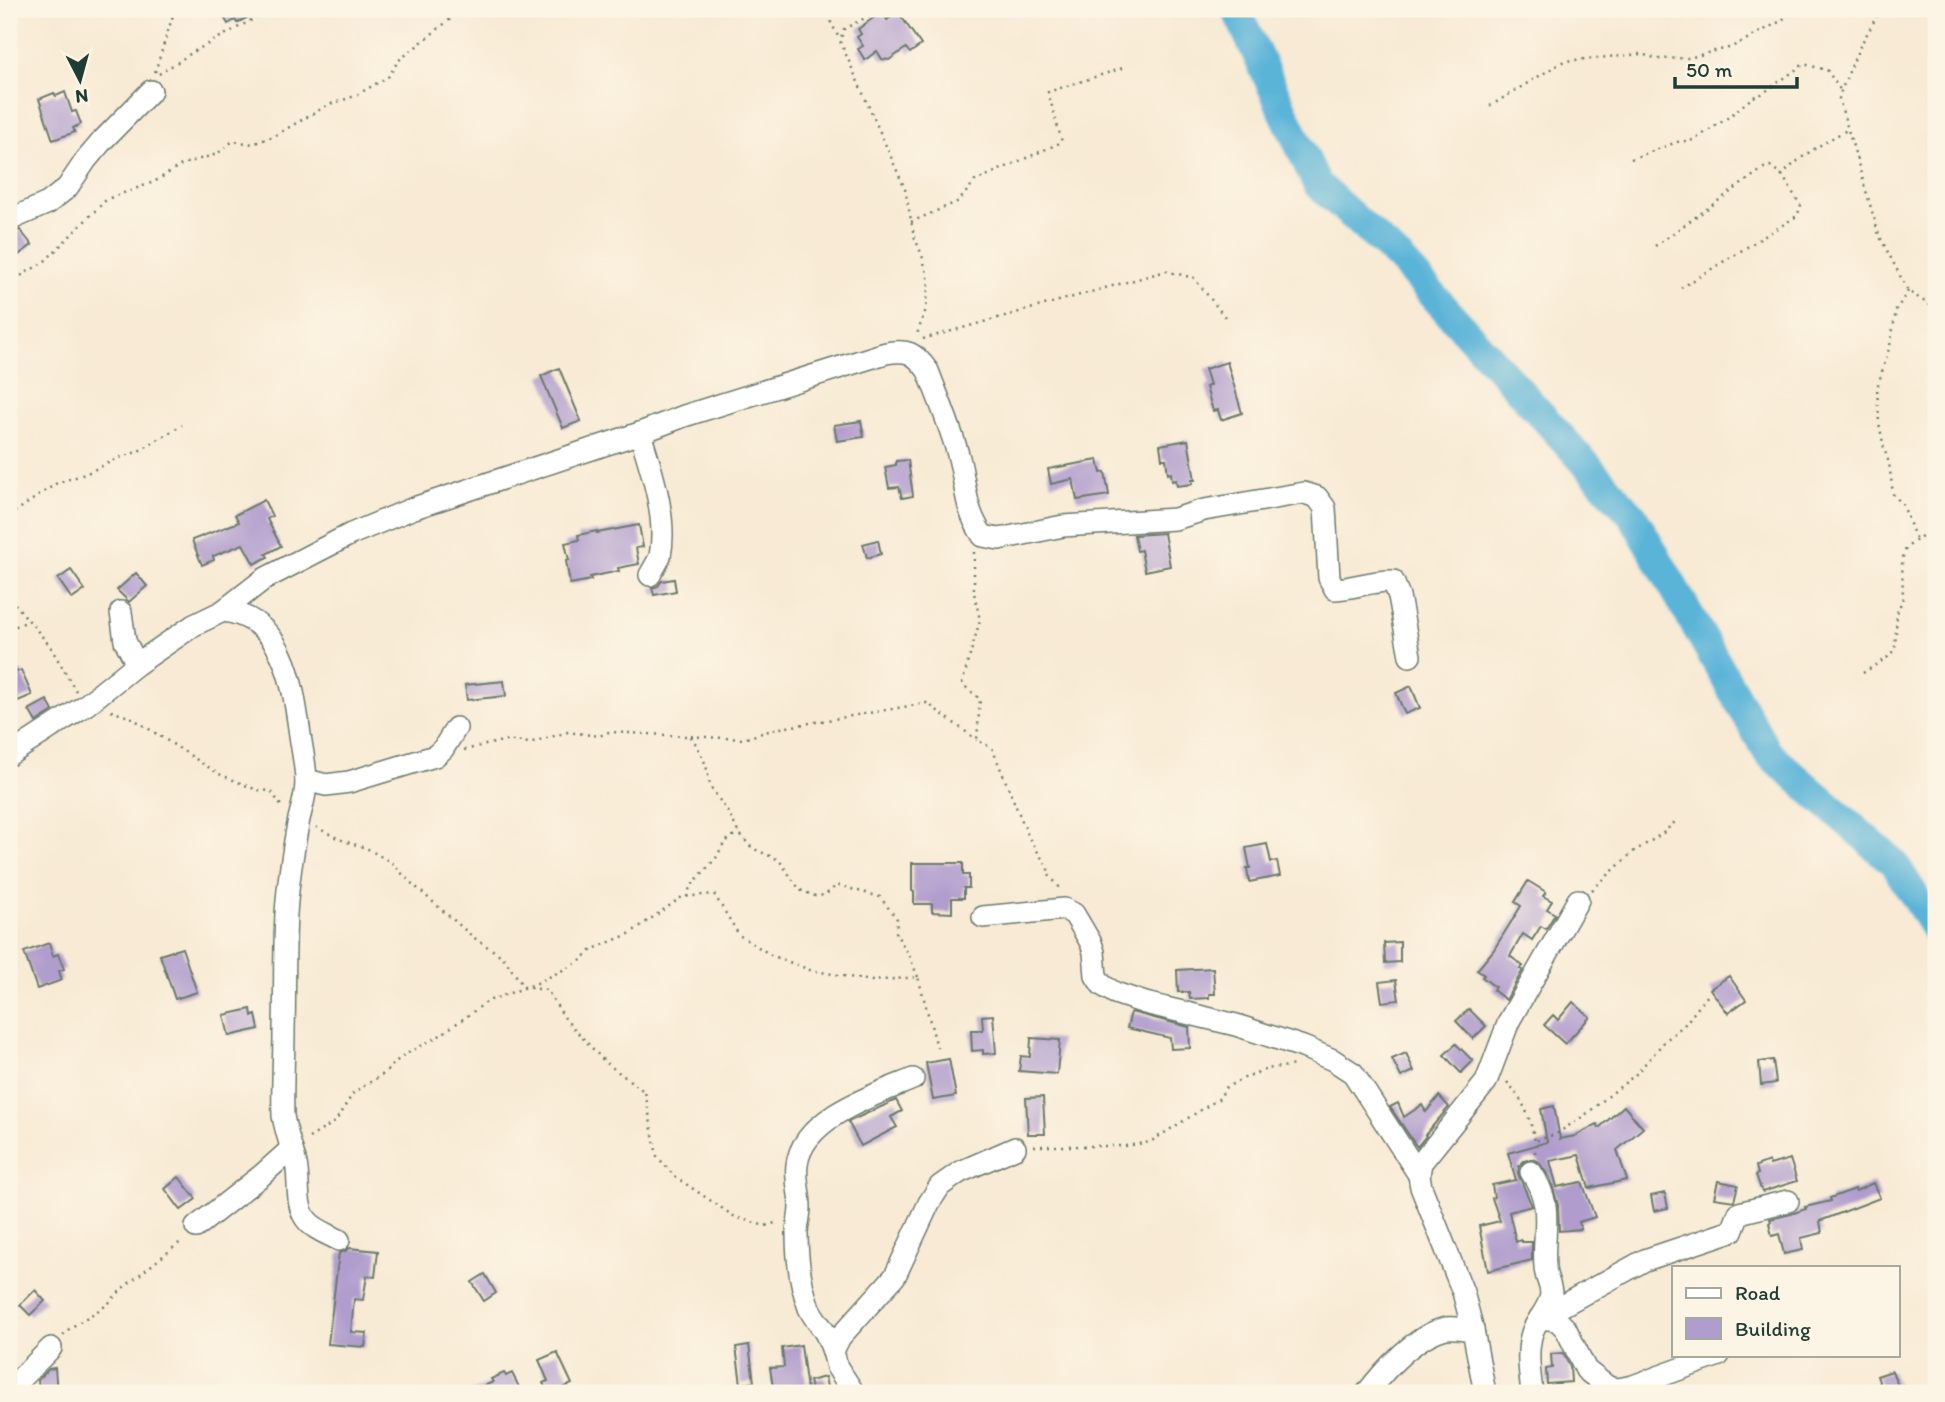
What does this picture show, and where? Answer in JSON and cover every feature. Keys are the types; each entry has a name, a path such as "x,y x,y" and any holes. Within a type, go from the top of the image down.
{"street":[{"path":"9,220 48,203 67,188 103,139 152,84"},
{"path":"9,755 88,704 137,664 194,625 223,611 264,579 351,534 414,508 684,416 899,351 910,352 928,371 958,455 973,522 983,536 999,539 1063,526 1175,519 1204,510 1304,493 1317,497 1325,508 1329,578 1335,589 1378,580 1393,581 1399,596 1410,656"},
{"path":"640,433 662,527 659,558 650,575"},
{"path":"223,611 238,614 257,623 274,641 283,657 295,699 306,780 286,913 283,1116 296,1166 300,1205 306,1218 315,1227 339,1240"},
{"path":"121,612 125,641 137,664"},
{"path":"306,780 326,785 349,782 435,756 443,749 456,728"},
{"path":"1486,1393 1463,1292 1421,1187 1421,1164 1486,1082 1509,1021 1578,900"},
{"path":"983,917 1064,909 1074,914 1091,943 1096,976 1102,985 1115,993 1144,1003 1236,1024 1303,1046 1333,1060 1353,1073 1419,1175"},
{"path":"854,1393 837,1367 825,1333 811,1312 806,1298 797,1233 800,1205 797,1162 803,1147 818,1128 834,1115 860,1100 913,1079"},
{"path":"196,1227 291,1149"},
{"path":"832,1350 860,1312 895,1276 929,1203 940,1186 960,1172 1015,1149"},
{"path":"1531,1172 1541,1187 1546,1203 1545,1269 1551,1295 1532,1332 1529,1346 1532,1393"},
{"path":"1540,1318 1645,1260 1732,1231 1739,1213 1788,1201"},
{"path":"1540,1318 1557,1320 1566,1329 1586,1370 1608,1387 1618,1389 1633,1386 1716,1356"},
{"path":"1367,1393 1374,1382 1405,1352 1426,1336 1447,1328 1473,1330"},
{"path":"9,1390 51,1348"}],"path":[{"path":"152,84 175,9"},
{"path":"152,84 193,52 272,9"},
{"path":"9,283 44,262 107,199 154,182 183,164 217,154 233,141 253,144 274,136 328,105 355,96 389,76 398,61 463,9"},
{"path":"824,9 905,189 911,222 929,281 926,309 914,342 1166,271 1194,278 1228,321"},
{"path":"840,41 844,29 882,9"},
{"path":"1490,106 1564,61 1641,54 1658,59 1689,58 1738,44 1781,21 1796,9"},
{"path":"1881,9 1859,48 1839,99 1878,235 1908,290 1936,309"},
{"path":"1632,159 1677,142 1694,140 1726,119 1753,96 1762,94 1804,64 1827,70 1841,91"},
{"path":"911,222 959,201 975,181 1062,142 1048,92 1126,67"},
{"path":"1782,175 1819,145 1849,129"},
{"path":"1656,246 1770,166 1782,175 1801,206 1797,216 1681,288"},
{"path":"1908,290 1896,310 1891,342 1877,388 1879,423 1893,494 1903,505 1916,540"},
{"path":"9,516 57,484 136,452 182,425"},
{"path":"1863,673 1888,657 1895,649 1897,613 1903,597 1902,560 1906,548 1936,525"},
{"path":"977,740 980,699 962,684 980,620 974,593 975,547 983,536"},
{"path":"9,600 50,646 63,670 88,704 132,718 219,774 257,790 271,791 286,814 300,818 339,839 368,849 392,863 473,937 503,957 524,987 547,990 566,1020 605,1062 645,1092 657,1156 674,1176 734,1217 765,1226 799,1216"},
{"path":"9,629 28,621"},
{"path":"435,756 507,740 529,743 568,732 599,736 610,732 743,739 775,729 927,703 992,748 1029,838 1074,914"},
{"path":"689,737 696,744 706,765 710,786 738,832 752,848 779,860 800,890 815,896 825,895 836,885 880,897 897,919 896,934 918,977 938,1051"},
{"path":"1578,900 1633,852 1662,834 1677,820"},
{"path":"687,897 690,887 716,858 724,843 738,832"},
{"path":"291,1149 335,1122 354,1092 382,1075 401,1057 439,1036 488,1001 535,984 579,962 593,949 629,934 682,897 713,894 739,935 771,955 810,970 871,981 918,977"},
{"path":"1535,1141 1556,1134 1585,1115 1636,1074 1665,1041 1685,1024 1708,995"},
{"path":"1015,1149 1035,1146 1126,1146 1150,1142 1220,1098 1225,1088 1242,1079 1267,1069 1333,1060"},
{"path":"1493,1068 1520,1096 1532,1124 1536,1161 1531,1172"},
{"path":"51,1348 70,1328 107,1305 196,1227"}],"building":[{"path":"219,9 263,9 237,23 235,20 228,24"},
{"path":"882,12 887,20 898,12 921,45 910,53 906,48 889,60 882,59 877,51 865,60 858,49 863,46 857,37 861,34 858,29"},
{"path":"65,92 72,112 76,111 81,124 73,128 75,132 53,140 39,99"},
{"path":"20,230 32,245 9,262 9,233"},
{"path":"1227,362 1242,413 1221,420 1218,410 1213,411 1206,387 1210,385 1205,369"},
{"path":"559,368 581,421 563,428 541,376"},
{"path":"861,421 864,437 837,441 834,425"},
{"path":"1188,440 1195,480 1192,480 1192,484 1177,486 1176,480 1172,481 1171,473 1168,474 1160,445"},
{"path":"908,460 913,496 902,498 899,487 889,488 885,467 896,465 896,461"},
{"path":"1098,460 1101,473 1105,472 1109,495 1077,500 1073,479 1051,484 1048,469"},
{"path":"264,500 272,516 267,519 281,546 254,564 243,544 213,556 214,560 202,565 192,540 239,522 235,515"},
{"path":"639,525 643,547 636,548 639,564 570,584 565,543 579,540 578,535"},
{"path":"1164,533 1170,566 1145,571 1141,550 1137,551 1134,535"},
{"path":"878,540 881,554 867,558 863,544"},
{"path":"71,570 85,590 72,599 58,579"},
{"path":"136,573 147,586 129,602 117,590"},
{"path":"674,579 676,591 654,595 652,588 662,581"},
{"path":"21,670 32,695 18,701 9,675"},
{"path":"504,681 506,696 467,700 465,685"},
{"path":"1411,686 1420,708 1405,714 1396,693"},
{"path":"47,700 53,711 36,722 29,710"},
{"path":"1267,844 1271,862 1277,861 1280,876 1249,882 1247,868 1250,868 1246,848"},
{"path":"912,863 963,863 963,875 969,875 969,888 964,888 964,898 952,898 952,913 932,912 932,904 914,904"},
{"path":"1528,881 1546,892 1543,896 1552,901 1547,909 1555,914 1546,929 1541,926 1532,940 1523,934 1510,956 1523,966 1520,969 1523,970 1506,1000 1493,990 1495,987 1477,970 1493,951 1521,906 1515,902"},
{"path":"1400,942 1400,962 1385,963 1384,943"},
{"path":"49,943 53,956 58,954 64,969 59,971 62,980 37,989 24,952"},
{"path":"182,948 197,992 175,999 160,955"},
{"path":"1213,968 1215,994 1209,994 1209,998 1190,999 1189,992 1178,992 1177,970"},
{"path":"1729,976 1746,1000 1728,1013 1710,989"},
{"path":"1396,980 1399,1000 1382,1002 1379,982"},
{"path":"1573,1002 1590,1017 1565,1044 1544,1025 1553,1015 1558,1020"},
{"path":"251,1009 252,1016 256,1015 259,1029 229,1036 224,1015"},
{"path":"1469,1009 1486,1026 1473,1039 1456,1021"},
{"path":"1131,1012 1189,1027 1190,1048 1171,1049 1170,1038 1127,1028"},
{"path":"993,1015 996,1053 972,1051 971,1030 983,1030 982,1016"},
{"path":"1031,1038 1060,1040 1057,1074 1019,1071 1021,1056 1030,1057"},
{"path":"1456,1044 1473,1061 1461,1073 1444,1055"},
{"path":"1406,1053 1414,1071 1401,1077 1392,1059"},
{"path":"949,1059 956,1096 933,1100 926,1063"},
{"path":"1773,1060 1776,1083 1761,1085 1759,1062"},
{"path":"1439,1096 1449,1107 1417,1147 1390,1107 1398,1103 1404,1117 1422,1105 1426,1112"},
{"path":"1043,1097 1045,1134 1028,1134 1026,1098"},
{"path":"896,1100 902,1111 891,1117 897,1127 861,1146 848,1122"},
{"path":"1554,1106 1560,1139 1575,1136 1597,1124 1599,1128 1624,1106 1643,1128 1617,1150 1627,1180 1589,1188 1579,1155 1550,1161 1557,1187 1582,1182 1595,1217 1579,1222 1581,1229 1559,1231 1558,1205 1550,1178 1538,1161 1524,1161 1519,1166 1518,1173 1532,1206 1509,1212 1516,1242 1532,1242 1532,1260 1488,1271 1479,1226 1500,1221 1492,1198 1492,1185 1516,1180 1508,1153 1547,1142 1541,1109"},
{"path":"1790,1159 1797,1181 1762,1192 1756,1166 1769,1161 1770,1165"},
{"path":"179,1177 196,1199 181,1210 165,1189"},
{"path":"1718,1181 1738,1185 1734,1201 1714,1198"},
{"path":"1873,1183 1880,1198 1820,1221 1822,1233 1801,1238 1803,1250 1784,1254 1779,1234 1772,1236 1770,1219 1831,1201 1830,1198"},
{"path":"1665,1193 1668,1208 1654,1211 1651,1196"},
{"path":"349,1248 378,1251 375,1277 367,1276 363,1300 354,1299 351,1332 367,1333 365,1347 328,1344 339,1253"},
{"path":"485,1274 496,1293 484,1301 472,1282"},
{"path":"35,1290 45,1301 30,1315 20,1305"},
{"path":"749,1345 754,1382 741,1384 736,1347"},
{"path":"801,1345 807,1390 774,1393 770,1368 784,1367 782,1348"},
{"path":"557,1352 572,1384 548,1393 543,1383 548,1381 539,1360"},
{"path":"1563,1353 1570,1367 1571,1382 1547,1384 1546,1369 1552,1368 1551,1354"},
{"path":"55,1368 57,1393 39,1393 38,1380 49,1369"},
{"path":"1892,1371 1901,1393 1883,1393 1877,1376"},
{"path":"504,1373 506,1376 512,1373 522,1393 468,1393 493,1382 491,1379"},
{"path":"825,1377 828,1392 812,1393 809,1381"}],"waterway":[{"path":"1236,9 1317,184 1401,260 1633,516 1768,753 1894,863 1936,930"}]}
